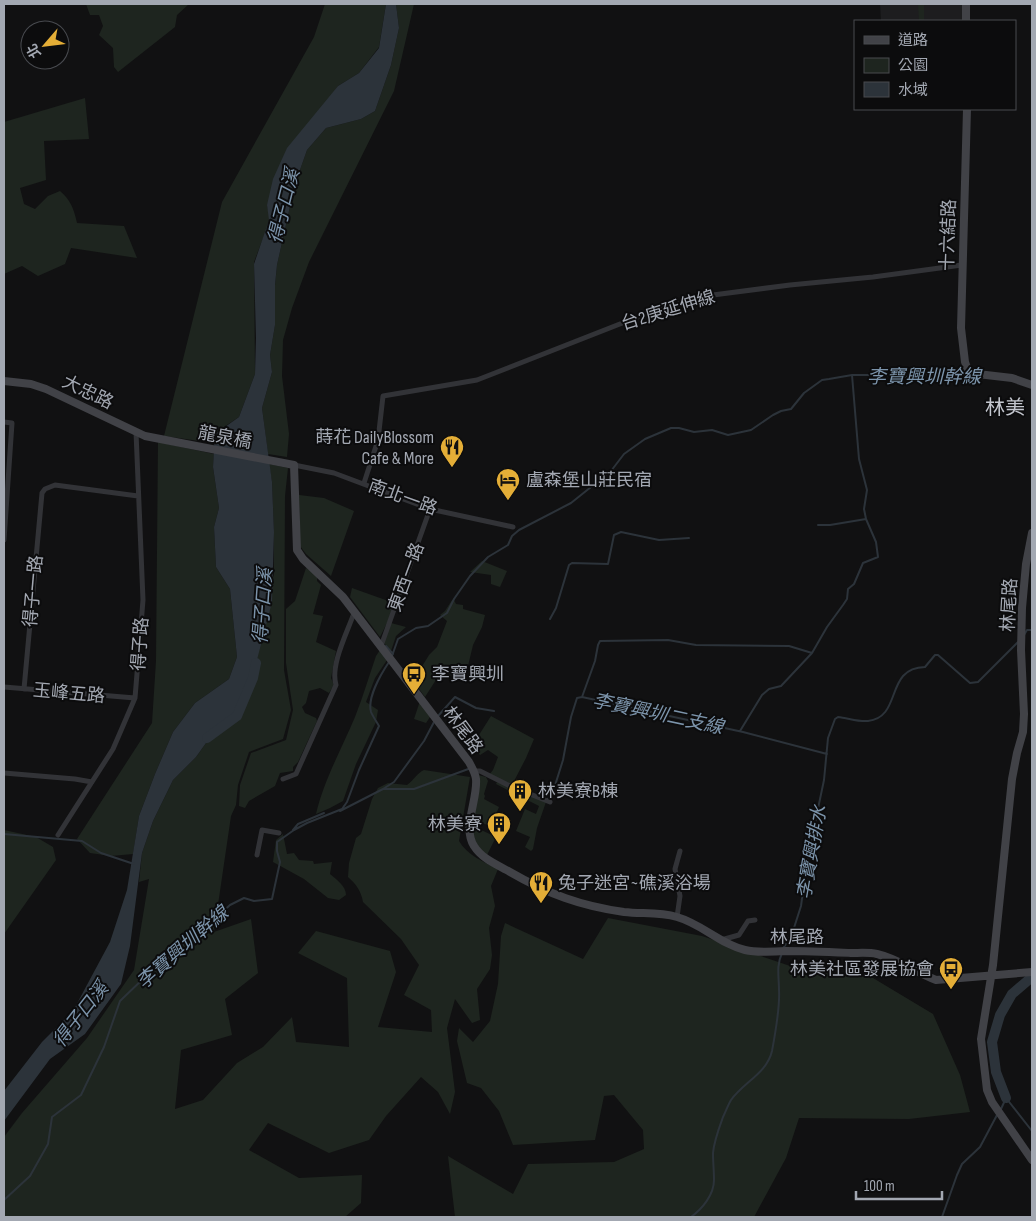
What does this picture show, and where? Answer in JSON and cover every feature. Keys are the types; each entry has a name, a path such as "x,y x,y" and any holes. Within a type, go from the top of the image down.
{"street":[{"path":"966,4 966,20"},
{"name":"十六結路","path":"967,110 961,328 965,362 970,373 1009,378 1032,385"},
{"name":"台2庚延伸線","path":"364,483 378,440 383,396 477,380 653,311 713,295 962,265"},
{"name":"大忠路","path":"4,381 31,384 46,389 136,432 157,439"},
{"path":"4,422 12,423 4,540"},
{"name":"得子路","path":"58,835 113,749 135,698 143,600 136,432"},
{"name":"龍泉橋","path":"157,439 291,464"},
{"name":"南北一路","path":"291,464 334,473 430,509 513,527"},
{"name":"林尾路","path":"291,464 297,550 303,559 343,597 457,744 474,771 476,781 469,833 473,845 482,856 552,894 580,903 625,912 654,913 676,917 697,925 720,940 739,948 761,952 818,951 876,954 898,960 923,976 936,980 992,976"},
{"name":"得子一路","path":"24,689 42,493 45,489 55,485 138,496"},
{"name":"東西一路","path":"381,646 430,509"},
{"name":"林尾路","path":"1032,534 1026,564 1022,608 1023,732 1012,779 992,976 981,1039 988,1090 992,1102 1032,1160"},
{"path":"283,779 296,774 336,685 333,676 336,664 354,613"},
{"name":"玉峰五路","path":"4,687 135,698"},
{"path":"474,771 480,770 502,782 550,802"},
{"path":"4,773 92,782"},
{"path":"257,855 262,830 279,833"},
{"path":"676,917 680,896 675,869 680,851"},
{"path":"720,940 739,935 748,921 755,920"},
{"path":"992,976 1032,972"}],"shaded area":[{"path":"880,4 962,4 962,20 881,20"}],"green space":[{"path":"86,4 189,4 177,15 175,27 118,72 114,67 113,48 99,35 103,26 99,15 90,15"},
{"path":"325,4 386,4 379,47 359,73 338,86 267,205 270,220 254,262 255,374 239,417 215,433 214,443 164,436 222,202 314,37"},
{"path":"396,4 414,4 394,91 309,262 292,308 283,340 282,376 289,434 287,457 268,454 262,408 272,372 270,355 275,325 277,265 295,184 307,150 326,128 361,119 375,111 391,65 399,28"},
{"path":"918,4 924,4 924,20 919,20"},
{"path":"85,98 89,139 44,141 46,180 20,188 24,204 35,209 48,196 60,191 72,206 77,223 124,226 137,258 71,248 65,264 38,276 22,266 4,274 4,122"},
{"path":"158,442 214,454 213,467 219,508 214,527 216,567 230,589 237,657 229,679 195,703 173,732 139,816 133,854 111,856 90,853 77,839 152,723 156,661"},
{"path":"269,464 288,468 285,496 284,670 291,710 283,739 249,752 238,785 236,805 231,816 214,932 251,919 258,973 225,999 232,1035 181,1050 175,1109 203,1100 237,1063 263,1047 292,1017 296,1042 349,1047 347,978 298,953 316,931 390,951 396,972 378,1027 432,1032 431,1010 404,995 419,965 401,939 363,902 358,888 348,877 349,863 356,838 361,834 372,799 378,788 388,783 407,785 424,770 470,777 459,841 471,854 498,869 491,886 495,906 489,928 492,955 490,969 477,989 480,1020 472,1023 455,999 447,1028 455,1092 450,1114 438,1092 421,1077 386,1116 369,1140 329,1153 268,1123 249,1150 299,1178 362,1175 361,1203 345,1217 4,1217 4,1137 22,1113 87,1038 134,970 149,879 139,882 142,853 153,821 173,780 196,757 211,736 274,575 272,482"},
{"path":"299,495 324,498 354,511 331,576 306,554 300,546"},
{"path":"482,561 507,571 500,587 491,584 491,575 470,572"},
{"path":"306,568 317,575 317,581 321,585 313,614 323,616 316,642 336,651 331,678 334,685 329,693 320,688 309,691 306,703 302,707 305,713 316,718 317,721 298,762 293,767 293,771 280,773 275,786 249,801 245,808 239,806 240,785 251,753 286,740 293,710 286,663 286,609 295,601"},
{"path":"352,588 394,603 380,637 350,597"},
{"path":"452,600 456,604 463,605 463,609 485,615 482,627 473,645 468,666 460,669 456,678 441,672 425,697 413,681 429,655 437,647 447,621 440,615"},
{"path":"391,623 406,627 396,636 391,651 383,642"},
{"path":"380,650 387,660 375,678 366,702 378,710 376,722 356,764 343,801 316,814 328,777 355,717 376,656"},
{"path":"420,701 430,717 426,723 414,719"},
{"path":"491,716 534,739 512,785 489,775 498,757 488,750 480,755 472,746"},
{"path":"478,775 486,777 488,781 484,799 499,807 491,826 482,823 479,829 496,837 487,855 481,851 470,833"},
{"path":"497,782 546,802 531,851 525,847 530,837 516,831 525,809 536,814 539,806 496,784"},
{"path":"4,830 36,837 53,847 56,860 4,934"},
{"path":"283,834 287,854 294,853 299,860 313,861 314,864 332,862 330,874 343,886 346,895 339,900 328,898 304,879 273,862 276,840"},
{"path":"608,918 702,936 799,969 868,975 933,1014 960,1075 970,1112 909,1119 799,1118 786,1158 754,1217 455,1217 448,1156 513,1194 528,1164 614,1162 644,1149 643,1130 614,1095 604,1096 595,1140 513,1145 499,1111 481,1088 467,1083 457,1041 459,1028 473,1042 490,1021 498,984 501,936 505,923 583,959"}],"water":[{"path":"386,4 396,4 399,28 391,65 375,111 361,119 326,128 307,150 295,184 277,265 275,325 270,355 272,372 262,408 272,482 274,532 272,602 252,679 238,709 211,736 196,757 173,780 153,821 142,853 130,946 121,984 85,1034 50,1059 4,1121 4,1091 42,1042 73,1011 110,942 127,890 139,816 173,732 195,703 229,679 237,657 230,589 216,567 214,527 219,508 213,467 215,434 239,417 255,374 254,264 269,220 267,205 273,179 287,148 338,86 359,73 379,48"}],"waterway":[{"name":"李寶興圳幹線","path":"392,656 398,639 416,628 428,626 447,613 470,576 488,557 508,545 512,536 519,530 571,503 611,471 624,454 645,439 671,428 694,432 712,430 728,435 751,430 773,415 791,409 804,393 822,380 852,375 886,375 903,378 919,372 938,377 970,377"},
{"path":"582,697 600,641 668,640 696,645 789,646 812,653 827,627 847,599 848,589 854,584 863,563 878,557 876,542 866,519 864,509 867,490 859,459 852,375"},
{"path":"818,525 866,519"},
{"path":"550,619 556,608 569,565 572,563 608,564 614,535 621,532 659,540 689,538"},
{"name":"李寶興排水","path":"1024,635 1027,630 1032,630"},
{"name":"李寶興排水","path":"783,949 793,931 801,906 807,861 824,780 828,738 835,719 838,717 868,721 879,718 886,711 898,683 904,675 912,669 925,667 935,655 938,655 970,683 978,682 1018,642"},
{"path":"386,646 393,654"},
{"path":"740,731 762,695 769,689 781,686 812,653"},
{"name":"李寶興圳幹線","path":"4,1200 30,1176 48,1144 52,1117 81,1095 104,1047 120,1001 146,976 230,905 244,898 254,901 272,899 280,862 277,842 307,823 342,809 347,802 379,726 371,712 370,706 379,679 389,662"},
{"name":"得子口溪","path":"207,738 237,716 253,678 256,663"},
{"path":"438,716 455,697 476,708 494,711"},
{"name":"李寶興圳二支線","path":"548,799 552,795 563,760 571,717 577,698 582,697 743,732 827,754"},
{"path":"383,789 394,782 424,741 434,722"},
{"name":"李寶興圳二支線","path":"340,811 383,789 414,789 471,768"},
{"name":"李寶興圳幹線","path":"293,830 298,824 324,813"},
{"path":"4,834 82,841 101,853 134,864"},
{"name":"李寶興排水","path":"691,1217 703,1206 712,1191 714,1180 714,1144 721,1121 729,1104 736,1094 765,1065 772,1051 779,1004 778,967 782,953"},
{"path":"1006,1098 996,1072 992,1042 1000,1015 1012,994 1032,977"},
{"path":"1001,1109 1006,1098 1032,1131"},
{"path":"942,1217 962,1164 980,1147 997,1115"}],"place":[{"name":"蒔花 DailyBlossom Cafe & More","path":"452,468"},
{"name":"盧森堡山莊民宿","path":"508,501"},
{"name":"李寶興圳","path":"414,695"},
{"name":"林美寮B棟","path":"520,812"},
{"name":"林美寮","path":"499,845"},
{"name":"兔子迷宮~礁溪浴場","path":"541,904"},
{"name":"林美社區發展協會","path":"951,990"}],"district":[{"name":"林美","path":"1005,407"}]}
